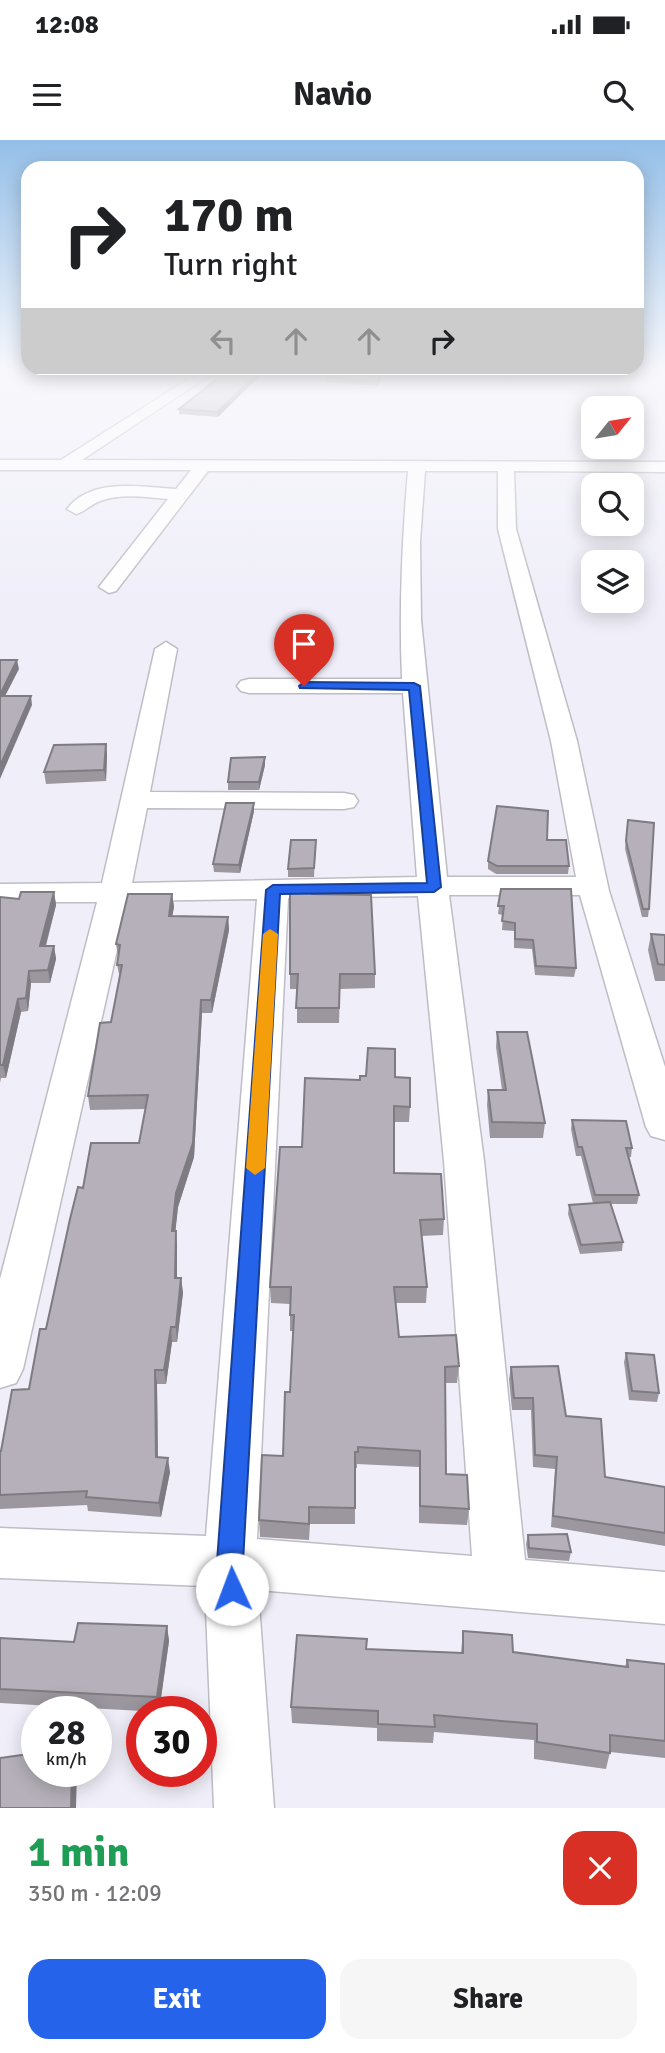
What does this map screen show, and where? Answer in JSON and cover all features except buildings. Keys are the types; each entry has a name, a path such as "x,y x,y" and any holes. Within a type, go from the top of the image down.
{"street":[{"path":"65,466 92,447"},
{"path":"0,465 665,467"},
{"path":"109,587 203,466"},
{"path":"506,466 507,528 564,741 593,886 665,1127"},
{"path":"417,467 411,542 410,620 414,686 444,1008 464,1161 501,1583"},
{"path":"76,509 85,499 100,495 182,494"},
{"path":"0,1369 115,893 166,649"},
{"path":"250,686 414,686"},
{"path":"134,800 344,801"},
{"path":"0,892 115,893 500,884 593,886"},
{"path":"244,1808 230,1562 273,890"},
{"path":"0,1553 230,1562 665,1598"}],"slow traffic":[{"path":"255,1168 270,934"}],"route":[{"path":"232,1589 230,1562 273,890 434,887 414,686 304,686"}]}
